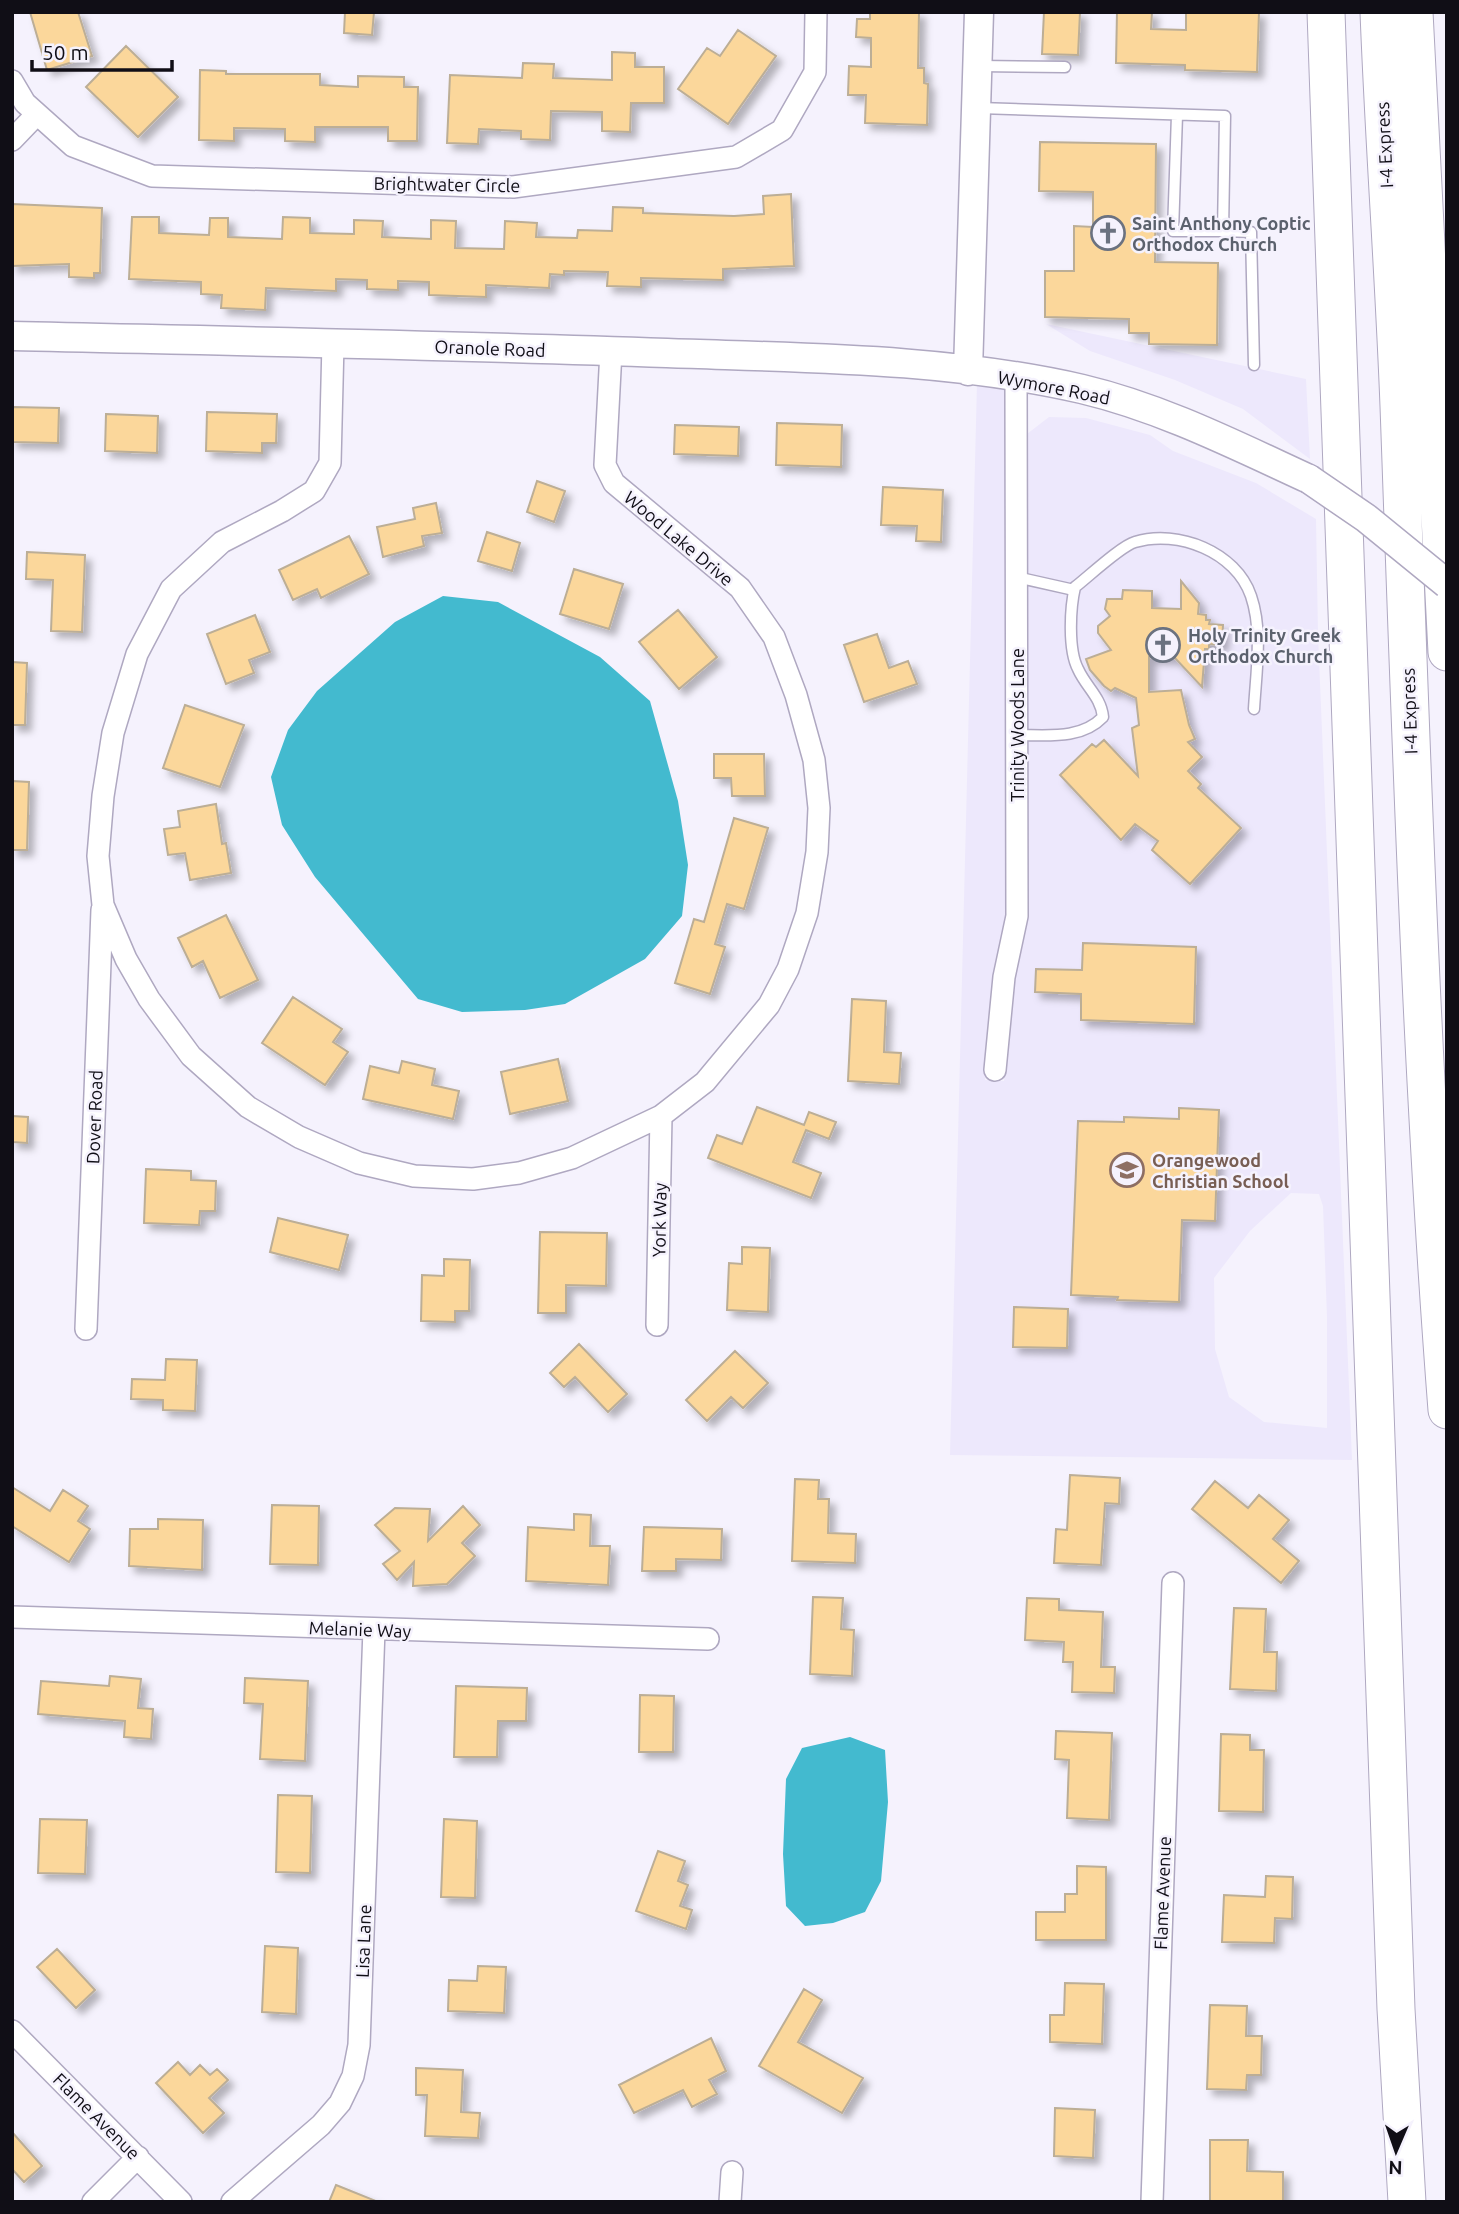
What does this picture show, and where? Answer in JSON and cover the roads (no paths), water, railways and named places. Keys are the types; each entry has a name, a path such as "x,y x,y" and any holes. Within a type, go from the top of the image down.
{"highway":[{"path":"1326,12 1390,1846 1407,2202"},
{"name":"I-4 Express","path":"1379,12 1398,402 1416,893 1447,1410"},
{"name":"I-4 Express","path":"1414,12 1447,652"}],"street":[{"name":"Brightwater Circle","path":"12,81 25,103 73,146 152,176 513,187 736,157 782,130 815,72 816,12"},
{"path":"968,371 979,12"},
{"path":"12,141 37,114"},
{"name":"Oranole Road","path":"12,336 611,351 840,360 968,371"},
{"name":"Wood Lake Drive","path":"333,343 330,463 314,491 222,542 212,551 172,589 136,654 113,733 103,796 99,856 103,905 126,959 149,999 191,1056 248,1107 299,1137 359,1163 414,1176 473,1179 519,1173 572,1158 661,1116 705,1082 769,1006 788,969 807,914 817,852 819,808 814,760 796,695 774,637 740,588 614,483 605,465 611,351"},
{"name":"Wymore Road","path":"968,371 1083,389 1200,428 1309,479 1366,518 1447,584"},
{"name":"Trinity Woods Lane","path":"995,1070 1004,977 1017,916 1016,377"},
{"name":"Dover Road","path":"86,1329 103,905"},
{"name":"York Way","path":"657,1325 661,1116"},
{"name":"Flame Avenue","path":"1152,2202 1172,1584"},
{"name":"Melanie Way","path":"12,1617 708,1639"},
{"name":"Lisa Lane","path":"232,2202 321,2125 340,2103 353,2077 359,2045 374,1629"},
{"name":"Flame Avenue","path":"12,2031 181,2202"},
{"path":"93,2202 138,2157"},
{"path":"730,2202 732,2172"}],"lane":[{"path":"977,66 1065,66"},
{"path":"976,108 1225,116 1223,231"},
{"path":"1177,115 1173,231 1251,232 1254,365"},
{"path":"1017,735 1071,734 1094,727 1103,717 1102,705 1076,667 1070,621 1074,590 1133,543 1167,537 1205,549 1233,565 1251,595 1257,631 1254,709"},
{"path":"1016,577 1074,590"}],"water":[{"path":"443,596 498,602 600,657 650,701 678,801 688,865 682,916 645,959 565,1004 525,1010 462,1012 418,999 315,877 282,825 271,777 288,730 317,691 395,622"},
{"path":"850,1737 885,1750 888,1802 881,1881 865,1912 833,1923 805,1926 786,1906 783,1854 786,1779 802,1748"}],"place":[{"name":"Saint Anthony Coptic Orthodox Church","path":"1108,233"},
{"name":"Holy Trinity Greek Orthodox Church","path":"1163,645"},
{"name":"Orangewood Christian School","path":"1127,1170"}]}
